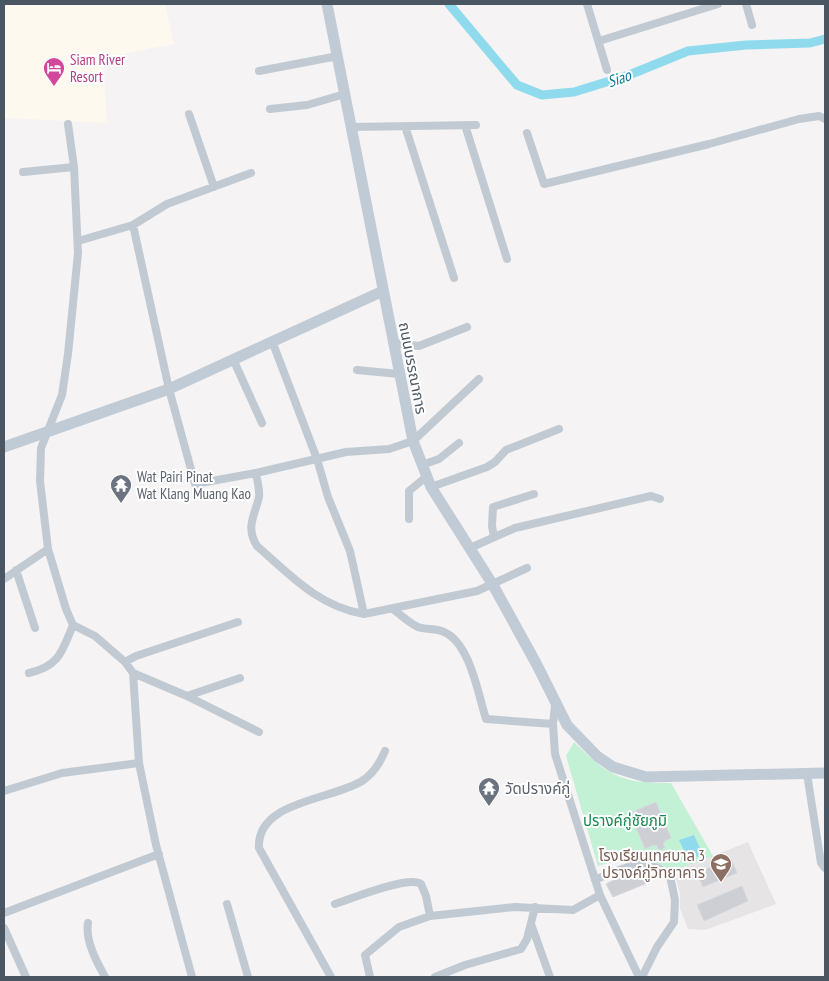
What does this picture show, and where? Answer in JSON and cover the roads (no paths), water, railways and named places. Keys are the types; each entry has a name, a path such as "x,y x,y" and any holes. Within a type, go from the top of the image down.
{"street":[{"path":"587,4 607,70"},
{"path":"599,41 718,4"},
{"path":"746,4 752,25"},
{"name":"ถนนบรรณาการ","path":"328,6 413,441 429,482 493,585 537,665 555,706 567,725 597,756 628,774 646,777 825,773"},
{"path":"259,71 338,56"},
{"path":"270,109 308,105 345,94"},
{"path":"190,114 214,187"},
{"path":"527,133 544,184 708,144 799,119 819,116 825,119"},
{"path":"68,124 74,167 78,242 68,354 62,395 40,448 40,481 48,549 66,610 73,625 96,636 125,662 133,673 188,696 258,732"},
{"path":"464,125 507,259"},
{"path":"351,127 476,125"},
{"path":"405,126 454,278"},
{"path":"22,172 74,167"},
{"path":"78,242 133,225 167,204 251,173"},
{"path":"133,225 169,389 195,484 256,473 346,452 389,449 413,441 479,379"},
{"path":"4,447 169,389 383,291"},
{"path":"394,343 419,346 467,327"},
{"path":"272,341 317,459 328,497 350,551 364,614"},
{"path":"234,359 262,423"},
{"path":"358,370 399,374"},
{"path":"408,519 409,491 429,482 487,467 495,462 506,450 559,429"},
{"path":"422,465 439,459 459,443"},
{"path":"256,473 259,495 250,521 252,539 257,546 316,597 349,612 364,614 477,591 527,568"},
{"path":"494,537 491,520 493,507 534,494"},
{"path":"470,548 515,528 651,496 660,499"},
{"path":"4,579 48,549"},
{"path":"16,570 35,628"},
{"path":"393,609 418,627 442,631 453,636 459,643 466,656 486,719 553,724"},
{"path":"125,662 136,656 238,622"},
{"path":"29,673 41,670 57,661 73,625"},
{"path":"133,673 139,763 159,854 192,977"},
{"path":"188,696 240,678"},
{"path":"555,706 553,724 555,754 600,895 640,977"},
{"path":"331,977 259,848 260,837 275,815 287,807 318,799 362,781 372,773 385,751"},
{"path":"4,792 74,771 139,763"},
{"path":"807,774 821,863 825,868"},
{"path":"4,913 159,854"},
{"path":"595,880 626,867 636,865 658,870 670,876 675,900 674,922 657,946 640,977"},
{"path":"335,904 384,888 414,882 420,884 426,896 430,916"},
{"path":"370,977 364,958 374,946 399,927 430,916 515,907 573,910 600,895"},
{"path":"227,904 248,977"},
{"path":"435,977 465,965 521,949 527,939 535,907"},
{"path":"88,923 87,930 92,950 105,977"},
{"path":"531,924 550,977"},
{"path":"4,928 26,977"}],"water":[{"path":"694,835 703,855 688,859 679,840"}],"waterway":[{"name":"Siao","path":"449,4 517,85 542,95 574,92 629,75 688,51 746,45 810,43 825,39"}],"place":[{"name":"Siam River Resort","path":"54,87"},
{"name":"Wat Pairi Pinat Wat Klang Muang Kao","path":"121,504"},
{"name":"วัดปรางค์กู่","path":"489,807"},
{"name":"โรงเรียนเทศบาล 3 ปรางค์กู่วิทยาคาร","path":"721,883"}],"park label":[{"name":"ปรางค์กู่ชัยภูมิ","path":"625,820"}]}
